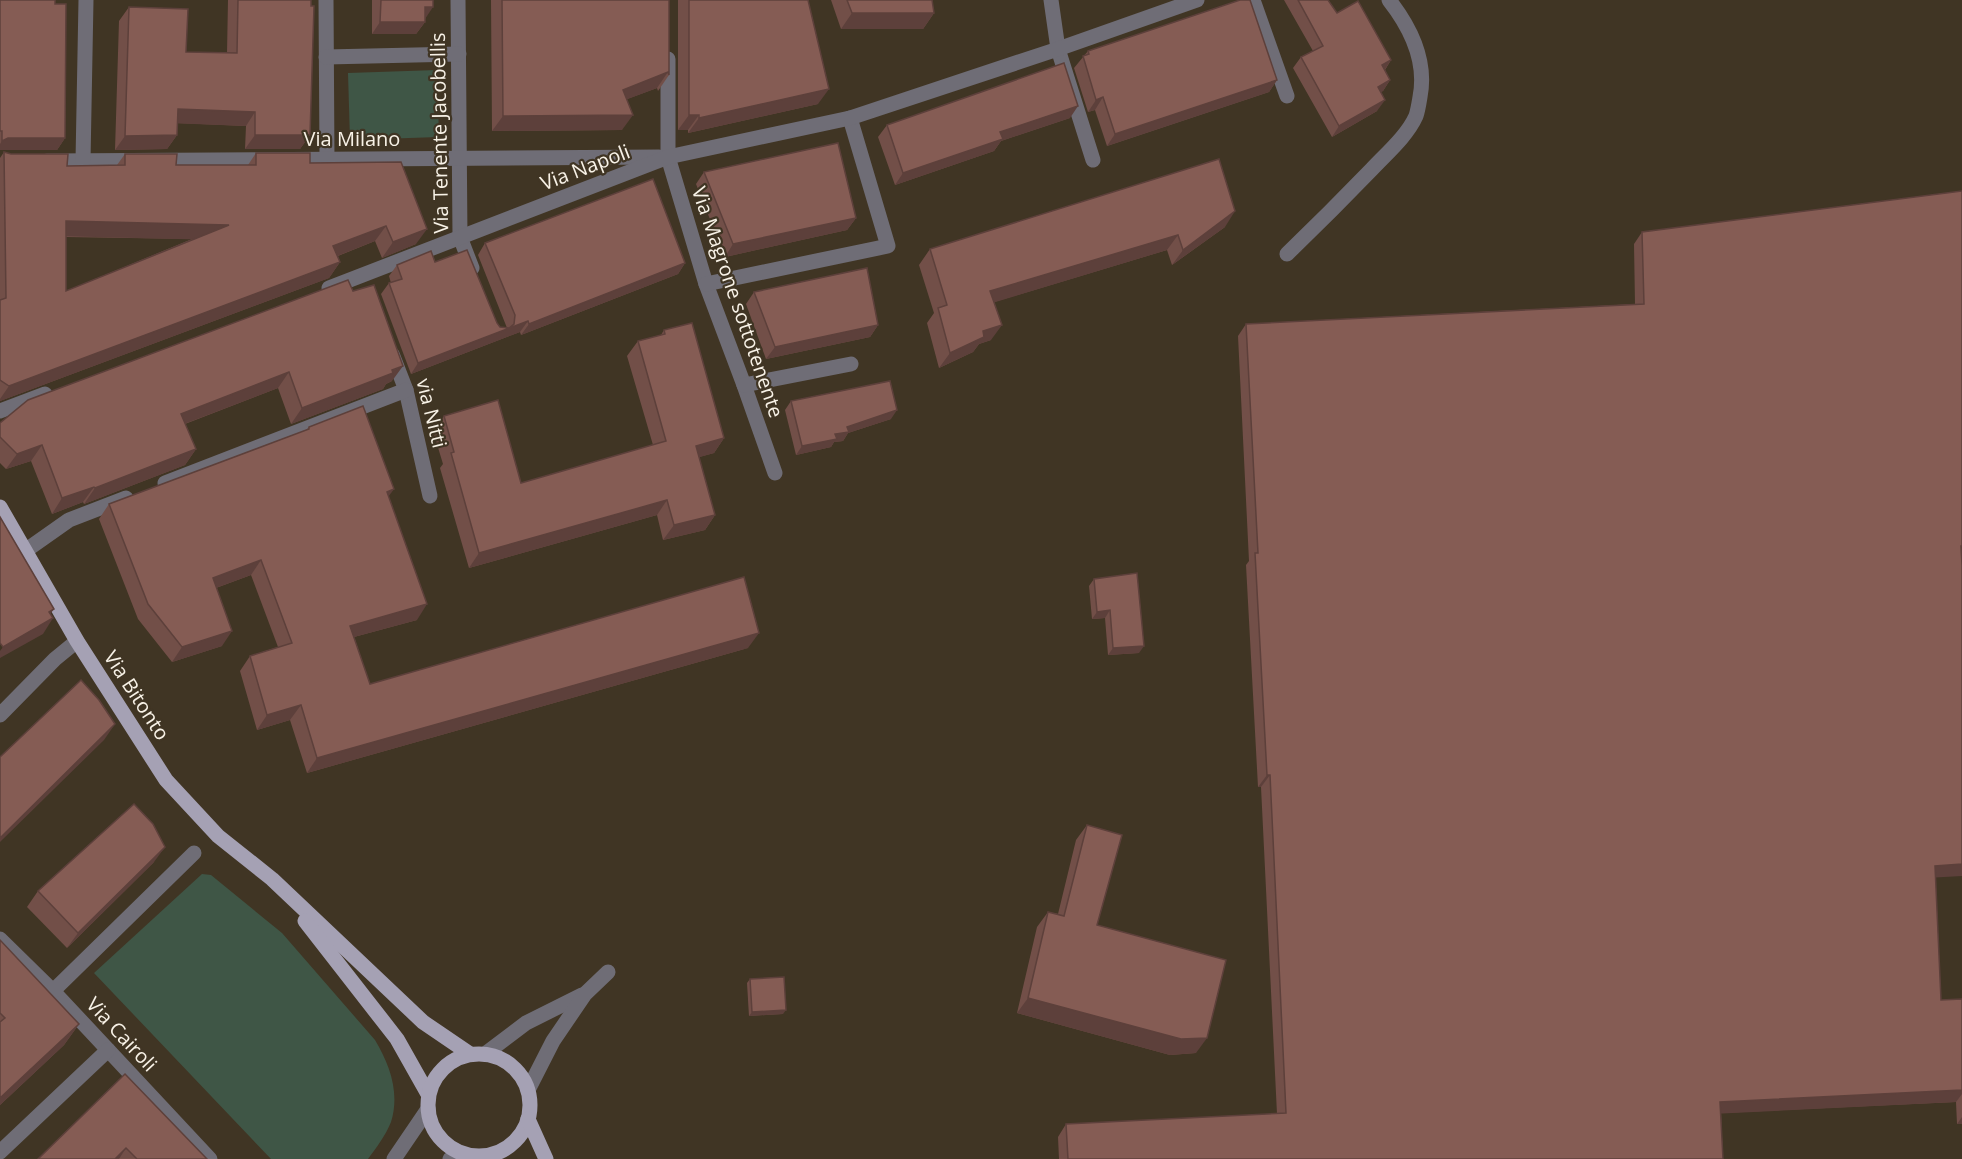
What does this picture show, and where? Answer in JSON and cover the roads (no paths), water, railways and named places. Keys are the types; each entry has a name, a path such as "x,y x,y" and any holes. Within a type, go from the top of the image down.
{"main road":[{"name":"Via Bitonto","path":"0,507 77,641 166,780 218,836 272,879 423,1022 477,1054"},
{"name":"Via Bitonto","path":"272,879 397,1040 428,1102"},
{"path":"477,1054 499,1057 512,1065 522,1076 528,1090 530,1105 528,1119 522,1132 513,1143 490,1157 455,1156 430,1124 428,1102 434,1080 443,1068 455,1059 477,1054"},
{"path":"528,1119 546,1159"}],"street":[{"path":"83,161 86,0"},
{"path":"307,0 326,1 327,159"},
{"name":"Via Tenente Jacobellis","path":"458,0 460,237 477,279"},
{"path":"1051,0 1058,49 1093,160"},
{"name":"Via Napoli","path":"320,291 365,280 460,237 668,157 850,118 1197,0"},
{"path":"1253,0 1287,96"},
{"path":"1287,254 1398,143 1416,115 1422,84 1420,61 1414,38 1403,18 1389,0"},
{"name":"Via Magrone sottotenente","path":"668,45 668,157 706,284 774,473"},
{"path":"326,57 459,54"},
{"path":"706,284 888,246 850,118"},
{"name":"Via Milano","path":"36,160 668,157"},
{"name":"via Nitti","path":"386,338 406,390 430,496"},
{"path":"744,385 851,364"},
{"path":"0,411 55,390"},
{"path":"25,551 69,520 406,390"},
{"path":"0,715 77,641"},
{"path":"53,991 194,853"},
{"name":"Via Cairoli","path":"0,939 53,991 210,1159"},
{"path":"528,1090 553,1041 585,994 608,972"},
{"path":"477,1054 526,1023 585,994"},
{"path":"0,1152 108,1050"},
{"path":"394,1159 428,1102"}]}
